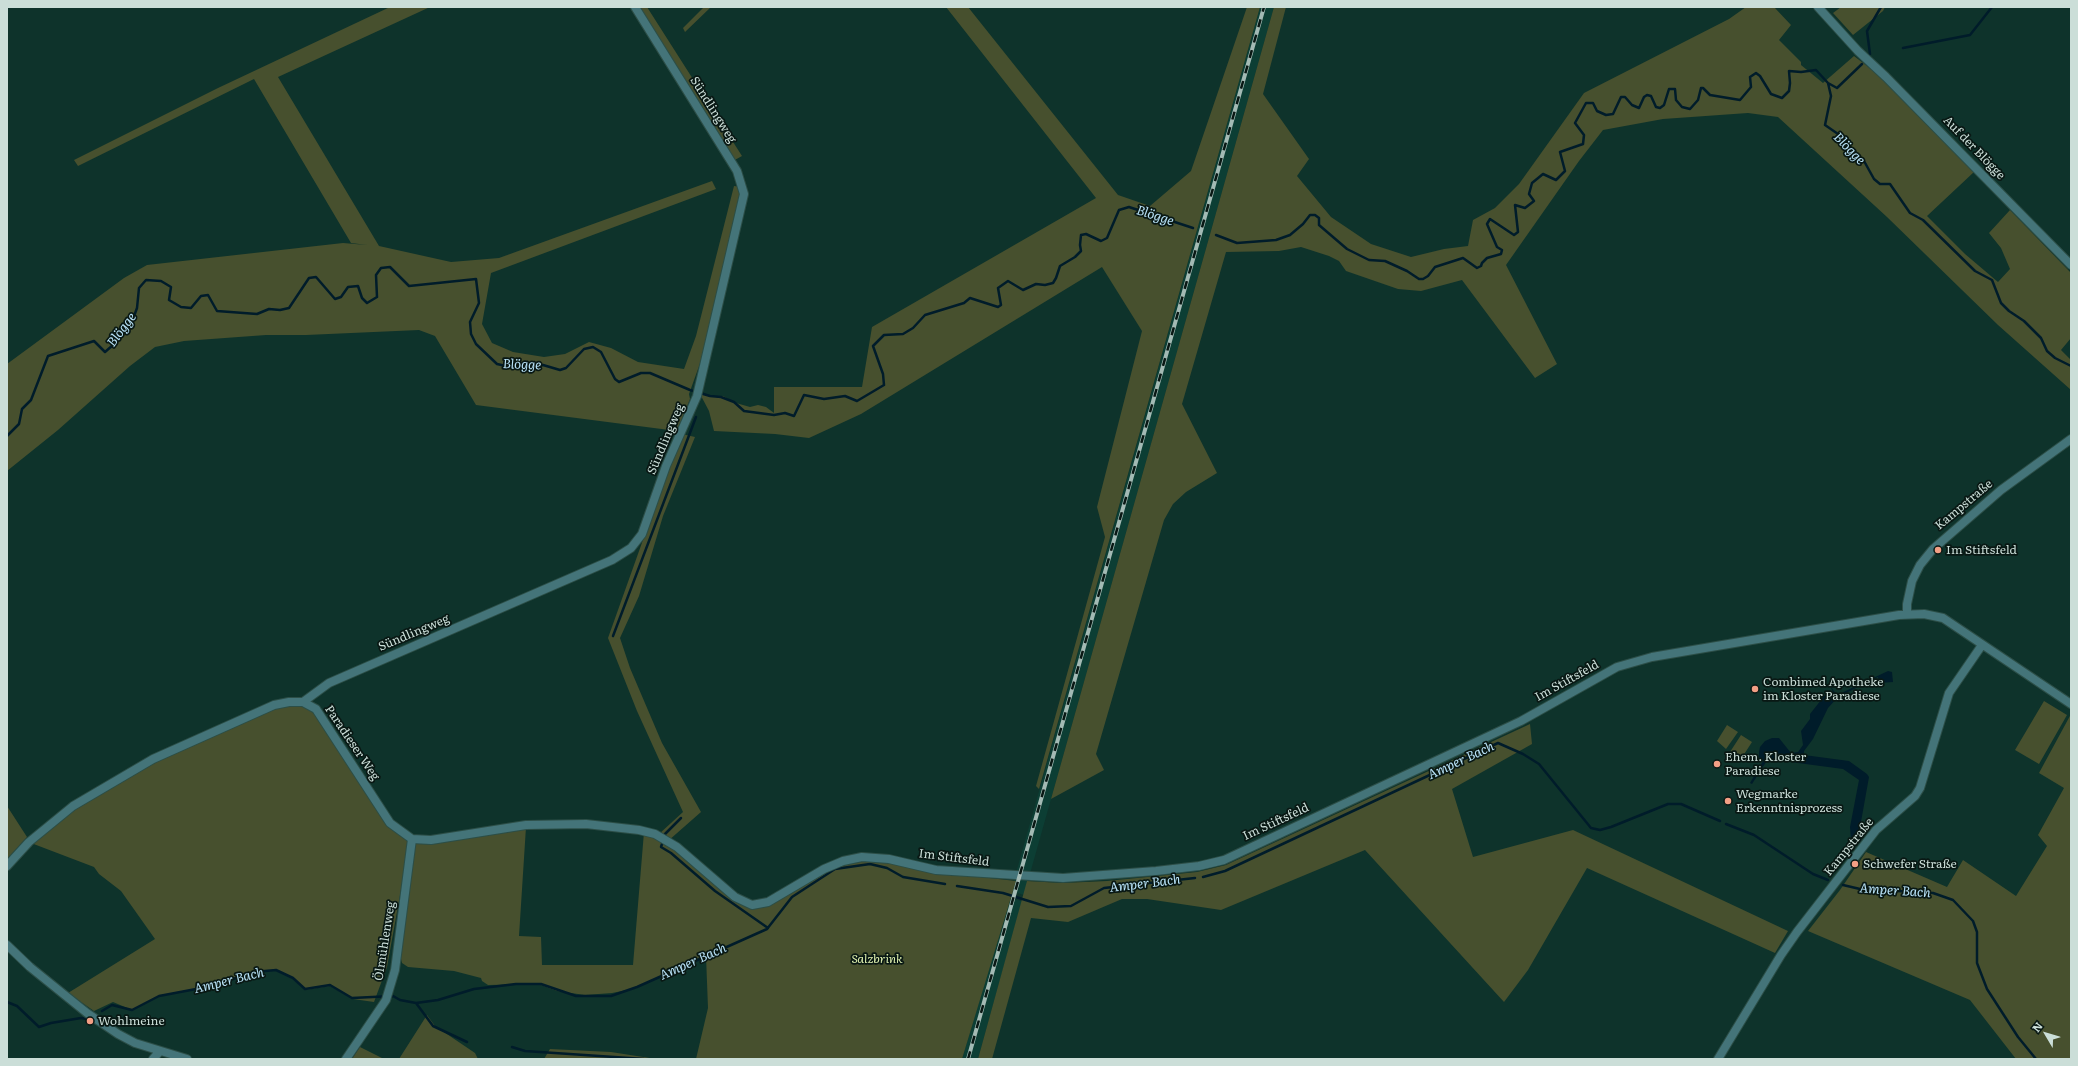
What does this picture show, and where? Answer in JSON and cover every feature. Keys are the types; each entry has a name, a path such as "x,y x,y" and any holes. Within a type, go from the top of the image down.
{"street":[{"name":"Sündlingweg","path":"303,702 329,683 612,560 631,548 642,534 666,466 696,400 744,201 743,186 737,171 634,7"},
{"name":"Auf der Blögge","path":"1818,7 1858,51 1892,82 2071,265"},
{"name":"Kampstraße","path":"1907,614 1906,604 1912,581 1920,565 1933,548 2001,490 2071,439"},
{"path":"1907,614 1924,614 1943,618 2071,704"},
{"name":"Im Stiftsfeld","path":"412,839 431,840 526,825 586,824 639,830 655,834 677,847 735,897 752,904 768,902 824,869 843,861 862,857 889,859 936,870 1063,878 1199,866 1224,860 1521,721 1623,665 1635,661 1681,652 1907,614"},
{"name":"Kampstraße","path":"1718,1059 1781,955 1798,932 1876,830 1915,796 1920,788 1949,693 1982,645"},
{"path":"7,866 29,842 73,806 153,760 274,705 289,702 303,702"},
{"name":"Paradieser Weg","path":"303,702 316,709 390,823 412,839"},
{"name":"Ölmühlenweg","path":"346,1059 386,1000 394,970 412,839"},
{"path":"7,945 25,963 102,1024 135,1043 187,1059"},
{"path":"153,1059 160,1051"}],"shaded area":[{"path":"1260,7 1274,7 1024,895 1011,891"},
{"path":"1010,898 1022,901 978,1059 962,1059"}],"green space":[{"path":"390,7 430,7 278,77 379,246 451,262 499,258 712,181 716,189 491,273 482,324 492,343 513,352 544,357 565,354 589,342 611,348 638,362 684,369 696,336 734,186 741,187 742,200 707,344 689,394 690,399 677,431 476,405 435,336 419,330 306,335 266,335 184,341 155,347 130,366 58,430 7,471 7,364 124,278 147,265 343,243 367,245 351,243 254,79 78,166 74,160 218,88"},
{"path":"637,7 647,7 742,156 733,161"},
{"path":"704,7 711,7 685,32 683,28"},
{"path":"946,7 968,7 1118,195 1150,206 1191,171 1247,7 1260,7 1039,789 1036,786 1105,537 1097,507 1142,331 1102,267 861,414 809,438 775,434 714,431 709,411 699,392 712,396 723,396 736,403 750,407 758,405 766,407 774,413 774,387 862,387 872,327 1096,198"},
{"path":"1274,7 1286,7 1263,94 1309,159 1297,176 1331,217 1371,244 1411,257 1444,249 1468,246 1473,220 1495,208 1519,184 1584,93 1729,19 1746,7 1774,7 1791,25 1779,40 1801,62 1801,65 1823,83 1854,56 1884,79 1974,172 1927,216 1965,254 1998,282 2010,269 2001,248 1989,233 2010,210 2071,273 2071,338 2061,350 2071,360 2071,390 1998,325 1887,217 1778,117 1748,113 1663,119 1603,130 1579,161 1506,265 1557,364 1535,378 1462,280 1421,291 1398,289 1346,271 1339,261 1329,256 1301,247 1279,251 1226,252 1182,404 1217,473 1186,492 1173,504 1164,520 1096,754 1104,770 1051,799"},
{"path":"1841,7 1885,7 1883,11 1853,35 1833,13"},
{"path":"682,434 695,437 663,516 639,596 620,638 630,668 662,743 701,812 668,841 659,834 683,812 637,711 608,638"},
{"path":"2044,701 2067,715 2039,764 2015,750"},
{"path":"304,705 315,711 389,825 410,840 387,967 374,1002 353,999 330,986 305,990 293,979 276,970 255,973 212,986 159,996 132,1010 113,1002 94,1011 68,993 155,939 121,891 99,874 94,867 31,843 74,809 154,761 276,707"},
{"path":"2071,714 2071,1059 2016,1059 1970,1000 1808,931 1840,890 1866,852 1947,887 1963,860 2016,896 2047,846 2038,835 2064,788 2039,773"},
{"path":"1530,724 1532,744 1452,789 1473,857 1573,830 1788,931 1775,953 1587,868 1528,970 1504,1002 1365,850 1221,910 1147,899 1122,899 1068,922 1031,918 992,1059 978,1059 1027,881 1062,883 1107,881 1197,872 1226,865"},
{"path":"1727,725 1738,732 1726,749 1717,741"},
{"path":"1741,735 1752,742 1741,759 1730,752"},
{"path":"7,806 27,837 7,859"},
{"name":"Salzbrink","path":"526,827 519,936 541,937 542,965 633,965 644,832 676,849 751,906 826,870 871,855 937,872 1016,881 962,1059 696,1059 708,1008 706,956 637,988 612,993 585,995 557,991 538,984 488,985 482,981 481,978 454,971 408,967 402,963 400,955 413,841"},
{"path":"427,1015 435,1026 475,1053 478,1059 399,1059"},
{"path":"360,1047 384,1059 352,1059"},
{"path":"550,1049 611,1052 656,1059 544,1059"}],"water":[{"path":"1888,671 1892,672 1893,682 1879,683 1878,677 1838,697 1828,708 1813,739 1804,751 1804,755 1849,761 1869,777 1859,833 1855,841 1851,841 1850,827 1859,780 1843,769 1768,759 1752,784 1750,783 1763,761 1759,757 1759,752 1760,747 1765,741 1772,738 1779,738 1791,753 1798,752 1803,745 1801,731 1810,719 1810,714 1825,695 1830,698 1833,692 1830,686 1837,695"}],"waterway":[{"path":"1870,54 1867,31 1881,7"},
{"path":"1903,48 1970,35 1992,7"},
{"path":"1828,83 1837,88 1862,64"},
{"name":"Blögge","path":"1216,235 1237,243 1276,240 1290,235 1303,224 1310,215 1315,215 1319,218 1319,225 1347,249 1369,260 1385,261 1407,271 1419,279 1423,279 1428,276 1435,267 1463,258 1477,268 1481,266 1487,258 1501,254 1502,250 1497,247 1487,224 1490,219 1514,235 1518,232 1515,205 1525,208 1534,201 1529,194 1532,183 1543,174 1556,180 1565,171 1560,152 1583,144 1584,135 1575,123 1586,103 1593,103 1597,111 1606,115 1613,114 1621,97 1625,97 1632,105 1639,108 1644,97 1647,95 1651,96 1656,107 1660,108 1664,105 1669,89 1675,89 1676,100 1682,107 1690,109 1698,100 1701,88 1703,88 1710,95 1740,100 1751,87 1750,77 1756,73 1760,76 1771,94 1782,98 1789,91 1789,71 1801,72 1816,70 1828,83 1831,96 1825,125 1838,134 1864,161 1874,179 1880,184 1890,184 1910,213 1923,220 1975,271 1992,280 2001,303 2009,311 2024,321 2041,338 2047,351 2055,358 2071,366"},
{"name":"Blögge","path":"7,436 19,424 22,409 31,400 48,356 94,341 105,352 113,345 119,330 133,319 137,308 139,288 146,280 161,281 171,287 169,300 181,307 191,308 201,296 208,295 217,311 257,314 269,309 280,310 289,308 309,278 316,277 335,299 341,297 348,287 358,286 362,298 367,303 377,297 376,275 381,268 390,267 409,286 476,279 479,303 470,322 471,334 476,344 497,364 506,366 543,365 560,370 566,368 584,349 593,347 601,352 615,379 619,382 641,373 650,373 690,390 710,396 721,397 734,402 744,411 774,415 785,413 794,416 804,395 824,399 845,396 857,401 884,385 883,374 873,346 884,335 903,334 913,328 925,315 964,303 970,298 998,307 1001,305 998,288 1008,281 1023,290 1036,284 1045,285 1053,283 1060,266 1075,257 1081,251 1081,235 1086,234 1101,241 1107,238 1119,210 1129,207 1193,228"},
{"path":"613,636 696,417"},
{"name":"Amper Bach","path":"1203,877 1225,871 1498,743 1523,754 1539,764 1591,828 1600,830 1611,827 1668,804 1681,804 1720,821"},
{"path":"665,834 681,818"},
{"name":"Amper Bach","path":"1726,824 1754,835 1813,874 1828,880"},
{"path":"662,844 661,847 671,853 715,891 768,928"},
{"name":"Amper Bach","path":"416,1003 438,1000 474,989 516,984 541,984 576,996 611,996 637,987 767,929 792,897 835,869 870,864 887,868 903,877 945,884"},
{"name":"Amper Bach","path":"957,886 1003,893 1048,907 1071,906 1104,888 1195,878"},
{"name":"Amper Bach","path":"1843,885 1860,889 1933,893 1953,900 1973,921 1977,932 1977,963 1987,989 2018,1037 2036,1059"},
{"name":"Amper Bach","path":"102,1011 112,1005 132,1010 159,996 212,986 254,972 276,970 293,978 305,989 330,985 352,998 393,996 400,1000 416,1003 433,1026 467,1042"},
{"name":"Amper Bach","path":"7,1002 17,1006 39,1027 51,1023 81,1018 86,1019"},
{"path":"512,1047 525,1051 644,1059"}],"railway":[{"path":"968,1059 1264,7"}],"place":[{"name":"Im Stiftsfeld","path":"1938,550"},
{"name":"Combimed Apotheke im Kloster Paradiese","path":"1755,689"},
{"name":"Ehem. Kloster Paradiese","path":"1717,764"},
{"name":"Wegmarke Erkenntnisprozess","path":"1728,801"},
{"name":"Schwefer Straße","path":"1855,864"},
{"name":"Wohlmeine","path":"90,1021"}]}
